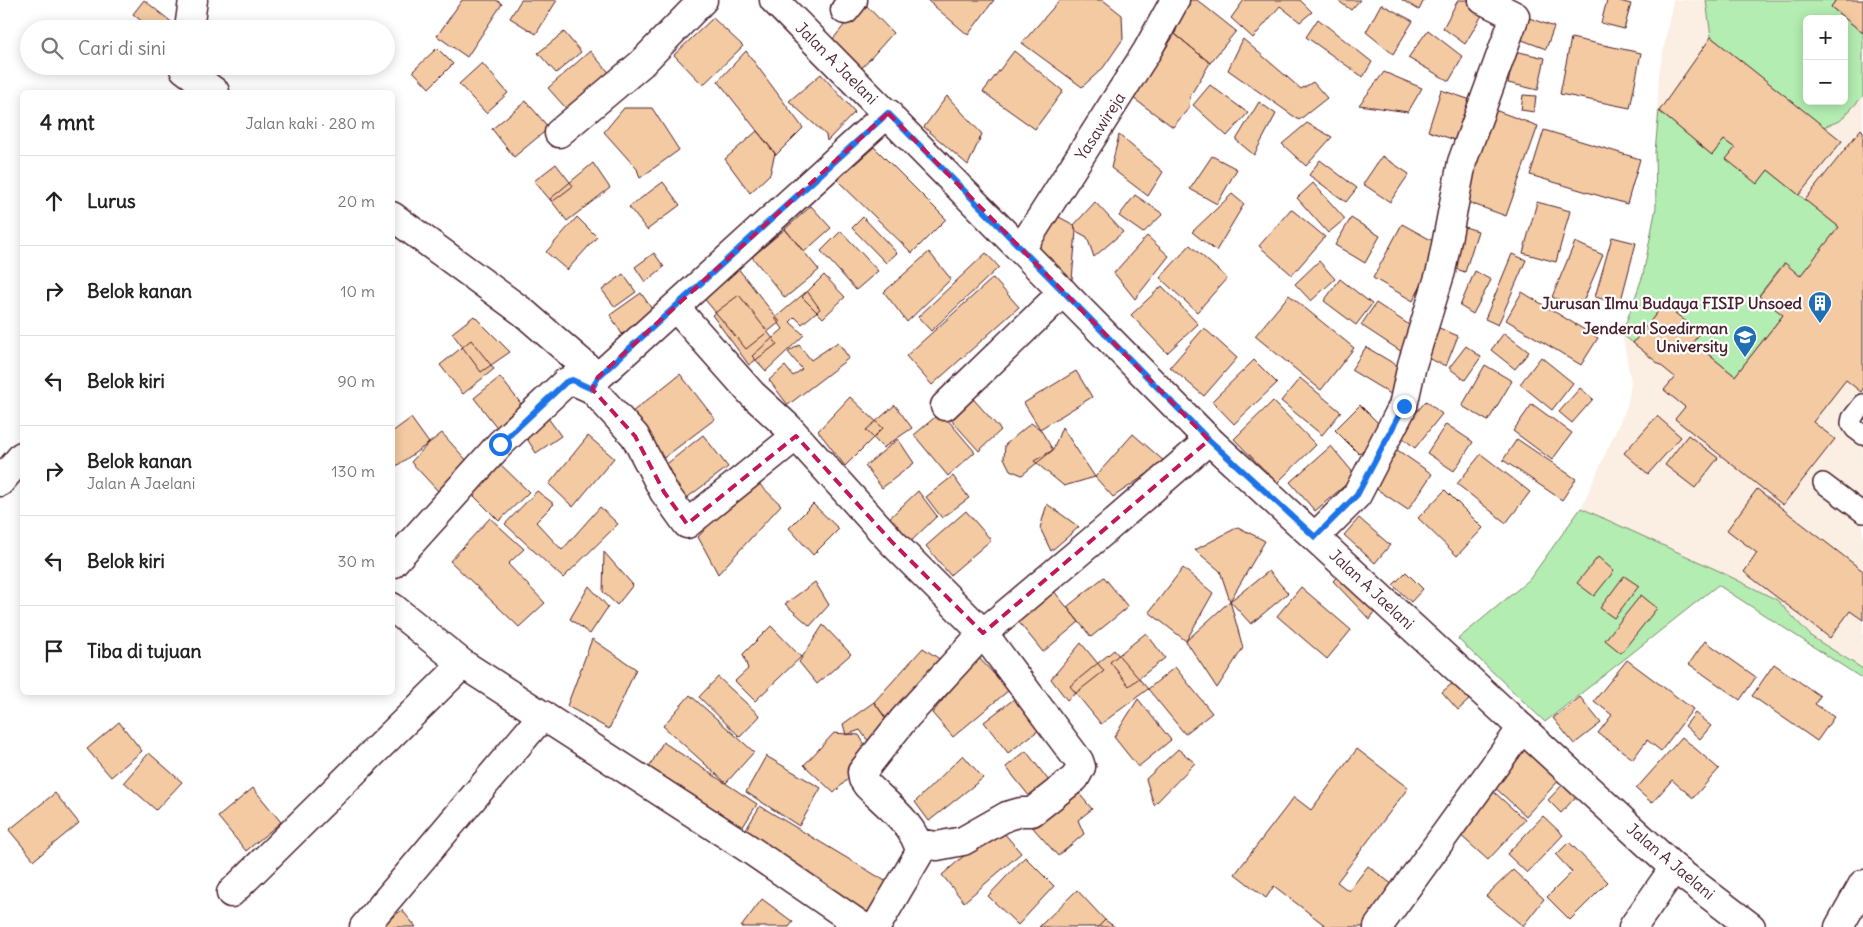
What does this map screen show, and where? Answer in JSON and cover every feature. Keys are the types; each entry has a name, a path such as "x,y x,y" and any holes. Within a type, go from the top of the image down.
{"street":[{"path":"190,20 193,0"},
{"path":"559,133 641,64 703,0"},
{"name":"Jalan A Jaelani","path":"774,0 888,113 1209,440 1674,868 1751,927"},
{"name":"Yasawireja","path":"1021,249 1147,52 1175,0"},
{"path":"1315,537 1357,495 1404,406 1412,365 1441,271 1462,162 1518,8 1483,0"},
{"path":"181,76 211,90"},
{"path":"595,383 675,307 888,113"},
{"path":"395,218 523,312 595,383 635,436 664,492 687,524 796,436"},
{"path":"945,406 1063,292"},
{"path":"675,307 752,394 796,436 892,542 983,633 1079,761 1081,767 1075,778 1032,812 1021,812 1007,816 963,841 937,846 918,843"},
{"path":"395,561 500,444 566,382 572,380 595,383"},
{"path":"876,927 920,852 913,832 868,785 863,779 862,772 904,719 983,633 1209,440"},
{"path":"0,482 20,458"},
{"path":"395,609 463,664 741,844 863,927"},
{"path":"231,893 463,664"},
{"path":"364,927 543,716"},
{"path":"1378,927 1522,728"},
{"path":"1633,927 1674,868"},
{"path":"1839,927 1863,884"}],"lane":[{"path":"1863,404 1852,418 1851,423 1863,435"},
{"path":"1823,483 1863,513"}],"highlighted area":[{"path":"888,113 1209,440 983,633 892,542 796,436 687,524 664,492 635,436 592,389 598,377"}],"shaded area":[{"name":"Jenderal Soedirman University","path":"1673,0 1863,0 1863,679 1718,585 1545,722 1458,639 1529,580 1581,508 1627,406 1631,382 1622,334 1643,275 1656,207 1655,151 1659,73"}],"green space":[{"path":"1706,0 1836,0 1831,7 1841,15 1803,15 1803,105 1848,105 1848,21 1863,33 1863,96 1840,121 1823,127 1711,37"},
{"path":"1659,111 1712,155 1724,140 1735,148 1757,183 1768,170 1839,227 1800,276 1784,263 1759,295 1783,315 1735,376 1693,342 1700,333 1664,304 1633,343 1622,334 1643,275 1656,207 1655,151"},
{"path":"1581,508 1717,570 1777,600 1812,637 1863,669 1863,679 1718,585 1545,722 1458,639 1529,580"}],"building":[{"path":"144,0 169,20 140,20 133,14"},
{"path":"462,0 496,0 502,4 467,57 437,36"},
{"path":"521,0 557,0 536,34 510,18"},
{"path":"927,0 994,0 968,35"},
{"path":"1060,0 1103,0 1122,15 1123,39 1103,68 1082,87 1022,43"},
{"path":"1190,0 1197,0 1236,31 1210,63 1175,34 1180,17"},
{"path":"1244,0 1300,0 1312,12 1300,22 1280,6 1253,38 1231,18"},
{"path":"1337,0 1360,0 1351,10"},
{"path":"1402,0 1424,0 1419,10"},
{"path":"1458,0 1477,0 1488,5 1465,44 1443,28"},
{"path":"1607,0 1631,4 1624,29 1601,23"},
{"path":"1836,0 1863,0 1863,33 1848,21 1848,15 1841,15 1831,7"},
{"path":"863,2 893,33 853,78 824,50"},
{"path":"1381,4 1413,21 1393,54 1366,32"},
{"path":"1521,15 1554,27 1546,49 1514,37"},
{"path":"713,18 743,46 703,85 674,55"},
{"path":"1318,19 1372,62 1363,77 1306,37"},
{"path":"1428,30 1463,57 1449,81 1408,58"},
{"path":"564,32 581,52 556,73 538,53"},
{"path":"1175,34 1210,63 1190,96 1189,108 1173,127 1133,98"},
{"path":"1711,37 1842,141 1799,195 1768,170 1757,184 1726,159 1735,148 1724,140 1712,155 1659,111"},
{"path":"1571,38 1641,53 1630,108 1560,94"},
{"path":"1243,39 1301,89 1313,82 1327,98 1299,120 1228,70"},
{"path":"437,48 453,64 429,88 413,71"},
{"path":"590,51 614,78 572,115 548,88"},
{"path":"746,51 803,128 776,155 718,81"},
{"path":"1014,51 1063,91 1035,129 983,92"},
{"path":"1515,51 1545,58 1538,90 1508,83"},
{"path":"482,63 508,93 486,113 459,84"},
{"path":"1384,72 1422,88 1408,112 1359,105"},
{"path":"821,74 855,112 827,141 826,135 789,101"},
{"path":"1210,85 1248,113 1227,136 1193,105"},
{"path":"1441,90 1471,100 1458,141 1428,131"},
{"path":"1523,95 1536,96 1534,112 1521,110"},
{"path":"947,96 982,134 968,165 924,127"},
{"path":"526,101 549,128 514,157 492,129"},
{"path":"1259,102 1276,114 1254,155 1236,140"},
{"path":"624,108 652,108 679,150 640,178 637,169 604,132"},
{"path":"1492,109 1538,126 1506,216 1459,199"},
{"path":"1307,123 1332,137 1306,166 1282,144"},
{"name":"Jurusan Ilmu Budaya FISIP Unsoed","path":"1861,129 1863,131 1863,389 1861,392 1846,380 1813,422 1835,439 1783,505 1675,419 1685,407 1664,390 1675,377 1633,343 1664,304 1700,333 1693,342 1735,376 1783,315 1759,296 1785,263 1800,276 1839,227 1805,200"},
{"path":"1544,130 1640,159 1627,204 1530,175"},
{"path":"757,131 775,153 770,174 750,193 725,159"},
{"path":"1119,135 1163,172 1148,196 1111,168"},
{"path":"874,147 946,219 912,253 837,180"},
{"path":"1212,156 1237,169 1217,204 1190,189"},
{"path":"1382,156 1409,174 1390,202 1363,184"},
{"path":"1320,160 1357,188 1346,202 1309,175"},
{"path":"593,163 610,188 567,221 550,199"},
{"path":"556,164 573,186 552,202 534,181"},
{"path":"663,182 680,205 647,230 629,207"},
{"path":"1313,183 1345,219 1328,233 1297,198"},
{"path":"1232,194 1244,204 1216,251 1192,232"},
{"path":"1135,195 1163,214 1143,233 1119,216"},
{"path":"1095,202 1123,232 1094,257 1087,237 1076,231 1074,225"},
{"path":"1537,202 1570,211 1556,262 1523,253"},
{"path":"811,206 831,228 804,252 785,229"},
{"path":"1291,209 1325,237 1292,275 1259,246"},
{"path":"1046,210 1074,225 1076,231 1072,280 1026,246"},
{"path":"577,217 597,237 567,270 546,252"},
{"path":"863,217 897,253 886,263 852,228"},
{"path":"1351,218 1380,236 1365,263 1335,245"},
{"path":"1402,224 1442,246 1413,301 1373,278"},
{"path":"1458,225 1478,231 1465,272 1444,265"},
{"path":"785,229 819,270 785,298 752,257"},
{"path":"841,231 878,271 856,290 821,251"},
{"path":"1147,236 1169,256 1135,299 1114,273"},
{"path":"1612,237 1636,243 1620,304 1595,297"},
{"path":"1575,242 1603,255 1580,309 1552,297"},
{"path":"1190,245 1227,278 1197,312 1160,278"},
{"path":"929,252 951,279 907,322 884,292"},
{"path":"654,253 664,267 645,282 635,267"},
{"path":"986,253 999,267 931,331 918,317"},
{"path":"1512,254 1526,260 1498,325 1485,319"},
{"path":"1319,261 1335,279 1311,301 1295,284"},
{"path":"737,267 780,322 746,349 702,296"},
{"path":"1475,271 1491,280 1473,314 1460,306"},
{"path":"623,274 636,292 615,307 602,290"},
{"path":"824,275 845,297 823,318 802,297"},
{"path":"993,278 1019,307 932,385 906,356"},
{"path":"1340,279 1372,304 1356,325 1324,301"},
{"path":"1162,286 1198,324 1167,353 1131,315"},
{"path":"807,291 820,309 802,324 795,317 790,322 804,335 766,371 752,356 783,329 775,318"},
{"path":"1522,292 1598,338 1581,365 1506,320"},
{"path":"641,293 654,312 622,334 610,315"},
{"path":"739,295 777,344 749,365 712,315"},
{"path":"1289,295 1354,348 1321,390 1255,336"},
{"path":"1376,303 1417,330 1402,352 1361,325"},
{"path":"474,316 510,352 481,372 452,333"},
{"path":"1437,327 1458,336 1446,366 1425,357"},
{"path":"1204,328 1237,358 1204,396 1170,367"},
{"path":"1504,333 1529,352 1515,369 1491,350"},
{"path":"471,340 494,369 463,394 440,365"},
{"path":"838,342 849,358 788,405 769,380 785,366 793,376 802,369 788,352 799,345 811,360"},
{"path":"1466,346 1481,357 1465,380 1449,368"},
{"path":"1366,347 1408,372 1394,396 1351,370"},
{"path":"1541,357 1573,383 1552,410 1520,384"},
{"path":"1254,360 1277,383 1234,424 1212,401"},
{"path":"1485,365 1512,381 1488,421 1462,406"},
{"path":"1076,371 1092,397 1040,429 1024,403"},
{"path":"680,374 715,419 661,460 627,416"},
{"path":"500,377 526,410 499,430 474,398"},
{"path":"1300,378 1341,412 1322,435 1281,401"},
{"path":"1580,388 1593,399 1572,423 1559,412"},
{"path":"967,392 1001,430 979,451 945,413"},
{"path":"850,397 883,428 845,466 818,431"},
{"path":"1273,401 1316,445 1277,483 1234,439"},
{"path":"1426,401 1442,414 1415,448 1398,434"},
{"path":"1532,404 1572,433 1552,460 1513,431"},
{"path":"895,405 912,428 883,448 866,430"},
{"path":"1360,405 1384,429 1359,454 1335,430"},
{"path":"941,412 975,452 948,476 914,435"},
{"path":"1657,416 1681,437 1648,474 1624,453"},
{"path":"411,418 429,443 395,467 395,430"},
{"path":"548,418 561,436 536,453 524,434"},
{"path":"1031,423 1040,429 1053,450 1022,475 1010,470 1004,458 1005,445"},
{"path":"1446,424 1473,442 1454,471 1427,453"},
{"path":"1062,427 1095,477 1064,486 1034,461 1053,450"},
{"path":"442,433 469,463 438,491 411,462 429,443"},
{"path":"1133,434 1165,462 1113,497 1095,477"},
{"path":"703,435 728,467 680,503 658,471"},
{"path":"1688,435 1718,458 1695,488 1665,465"},
{"path":"588,436 614,458 573,507 549,484"},
{"path":"898,439 914,463 882,488 865,466"},
{"path":"1517,439 1576,479 1562,500 1503,460"},
{"path":"1331,446 1356,476 1315,511 1290,482"},
{"path":"1393,447 1432,474 1408,510 1369,484"},
{"path":"1481,454 1530,492 1506,523 1457,484"},
{"path":"495,459 529,492 499,521 467,489"},
{"path":"953,476 969,498 942,518 926,497"},
{"path":"752,477 781,505 718,574 698,537"},
{"path":"1757,489 1863,571 1863,620 1850,611 1830,638 1744,572 1757,553 1727,530"},
{"path":"1445,490 1483,528 1457,556 1418,518"},
{"path":"537,491 554,504 536,522 562,550 600,507 618,524 563,578 505,524"},
{"path":"918,491 937,516 902,550 880,527"},
{"path":"813,504 839,529 813,555 789,528"},
{"path":"1047,504 1079,527 1051,551 1040,528"},
{"path":"966,511 991,540 950,575 926,546"},
{"path":"490,518 524,549 508,564 545,603 519,627 450,561"},
{"path":"1359,518 1390,545 1375,563 1344,535"},
{"path":"1238,527 1265,541 1230,601 1220,571 1195,550"},
{"path":"604,552 633,585 617,605 603,592"},
{"path":"1598,557 1614,571 1594,596 1577,583"},
{"path":"1183,568 1213,593 1186,641 1149,612"},
{"path":"1269,571 1288,593 1251,624 1230,601"},
{"path":"1343,571 1377,606 1370,620 1333,581"},
{"path":"1406,572 1423,589 1411,602 1393,585"},
{"path":"1624,576 1639,586 1614,618 1600,608"},
{"path":"1104,577 1128,607 1091,637 1067,607"},
{"path":"815,582 829,605 810,626 785,604"},
{"path":"589,586 608,607 590,634 570,619"},
{"path":"1301,587 1351,630 1327,659 1277,616"},
{"path":"1053,590 1079,622 1043,652 1017,620"},
{"path":"1641,595 1657,608 1621,653 1605,640"},
{"path":"1230,601 1243,648 1217,688 1186,641"},
{"path":"823,625 851,654 817,684 799,662"},
{"path":"771,626 801,657 755,701 735,681 748,669 743,654"},
{"path":"1146,633 1165,658 1129,686 1110,662"},
{"path":"592,639 636,669 609,729 567,706"},
{"path":"1705,641 1756,677 1740,700 1689,664"},
{"path":"1081,643 1104,671 1067,700 1051,679"},
{"path":"923,648 941,660 886,718 874,702"},
{"path":"1114,650 1148,689 1101,724 1070,686"},
{"path":"978,657 1009,690 953,737 932,713"},
{"path":"1627,660 1693,709 1661,751 1647,740 1633,759 1598,733 1612,715 1594,701"},
{"path":"1774,664 1820,696 1815,704 1834,717 1817,741 1752,696"},
{"path":"1175,667 1212,713 1185,734 1148,689"},
{"path":"718,677 760,716 740,737 699,697"},
{"path":"1454,682 1469,700 1458,710 1442,692"},
{"path":"690,695 754,752 726,783 663,726"},
{"path":"1580,697 1601,723 1574,744 1553,718"},
{"path":"1014,699 1039,730 1008,753 984,722"},
{"path":"1138,699 1171,740 1138,767 1114,737"},
{"path":"874,702 893,729 871,745 860,730 846,735 843,724"},
{"path":"1695,713 1711,726 1700,739 1685,726"},
{"path":"119,722 142,751 111,777 87,749"},
{"path":"834,733 859,735 871,755 834,793 804,765"},
{"path":"1682,737 1719,769 1693,798 1672,780 1652,803 1636,789"},
{"path":"663,742 757,804 736,838 644,777"},
{"path":"1527,747 1561,778 1526,816 1492,785"},
{"path":"1178,749 1195,763 1154,805 1146,779"},
{"path":"1357,749 1408,788 1337,882 1349,891 1368,866 1397,888 1367,927 1327,927 1274,886 1266,898 1235,874 1294,797 1311,810"},
{"path":"1026,751 1049,781 1030,797 1006,767"},
{"path":"149,753 182,782 156,810 124,782"},
{"path":"963,755 983,778 929,821 915,802"},
{"path":"766,756 821,788 799,826 746,792"},
{"path":"1567,780 1580,792 1561,813 1548,800"},
{"path":"1071,784 1092,809 1078,820 1084,834 1058,856 1027,821"},
{"path":"253,788 281,822 246,851 218,817"},
{"path":"1494,792 1525,820 1488,860 1458,833"},
{"path":"55,793 79,823 34,860 9,830"},
{"path":"760,806 892,885 871,920 739,841"},
{"path":"1543,816 1563,835 1527,873 1507,854"},
{"path":"998,826 1021,853 964,902 942,875"},
{"path":"1569,842 1608,882 1570,920 1547,897 1572,872 1556,855"},
{"path":"1025,857 1054,886 1018,925 988,896"},
{"path":"1513,870 1544,899 1523,926 1486,896"},
{"path":"1077,890 1105,920 1098,927 1039,927"},
{"path":"762,899 793,922 789,927 741,927"},
{"path":"402,910 416,927 379,927"},
{"path":"1105,920 1115,927 1098,927"}],"place":[{"name":"Jurusan Ilmu Budaya FISIP Unsoed","path":"1820,324"},
{"name":"Jenderal Soedirman University","path":"1745,358"}],"route":[{"path":"500,444 566,382 572,380 580,382 592,389 598,377 888,113 1209,440 1315,537 1357,495 1404,406"}]}
